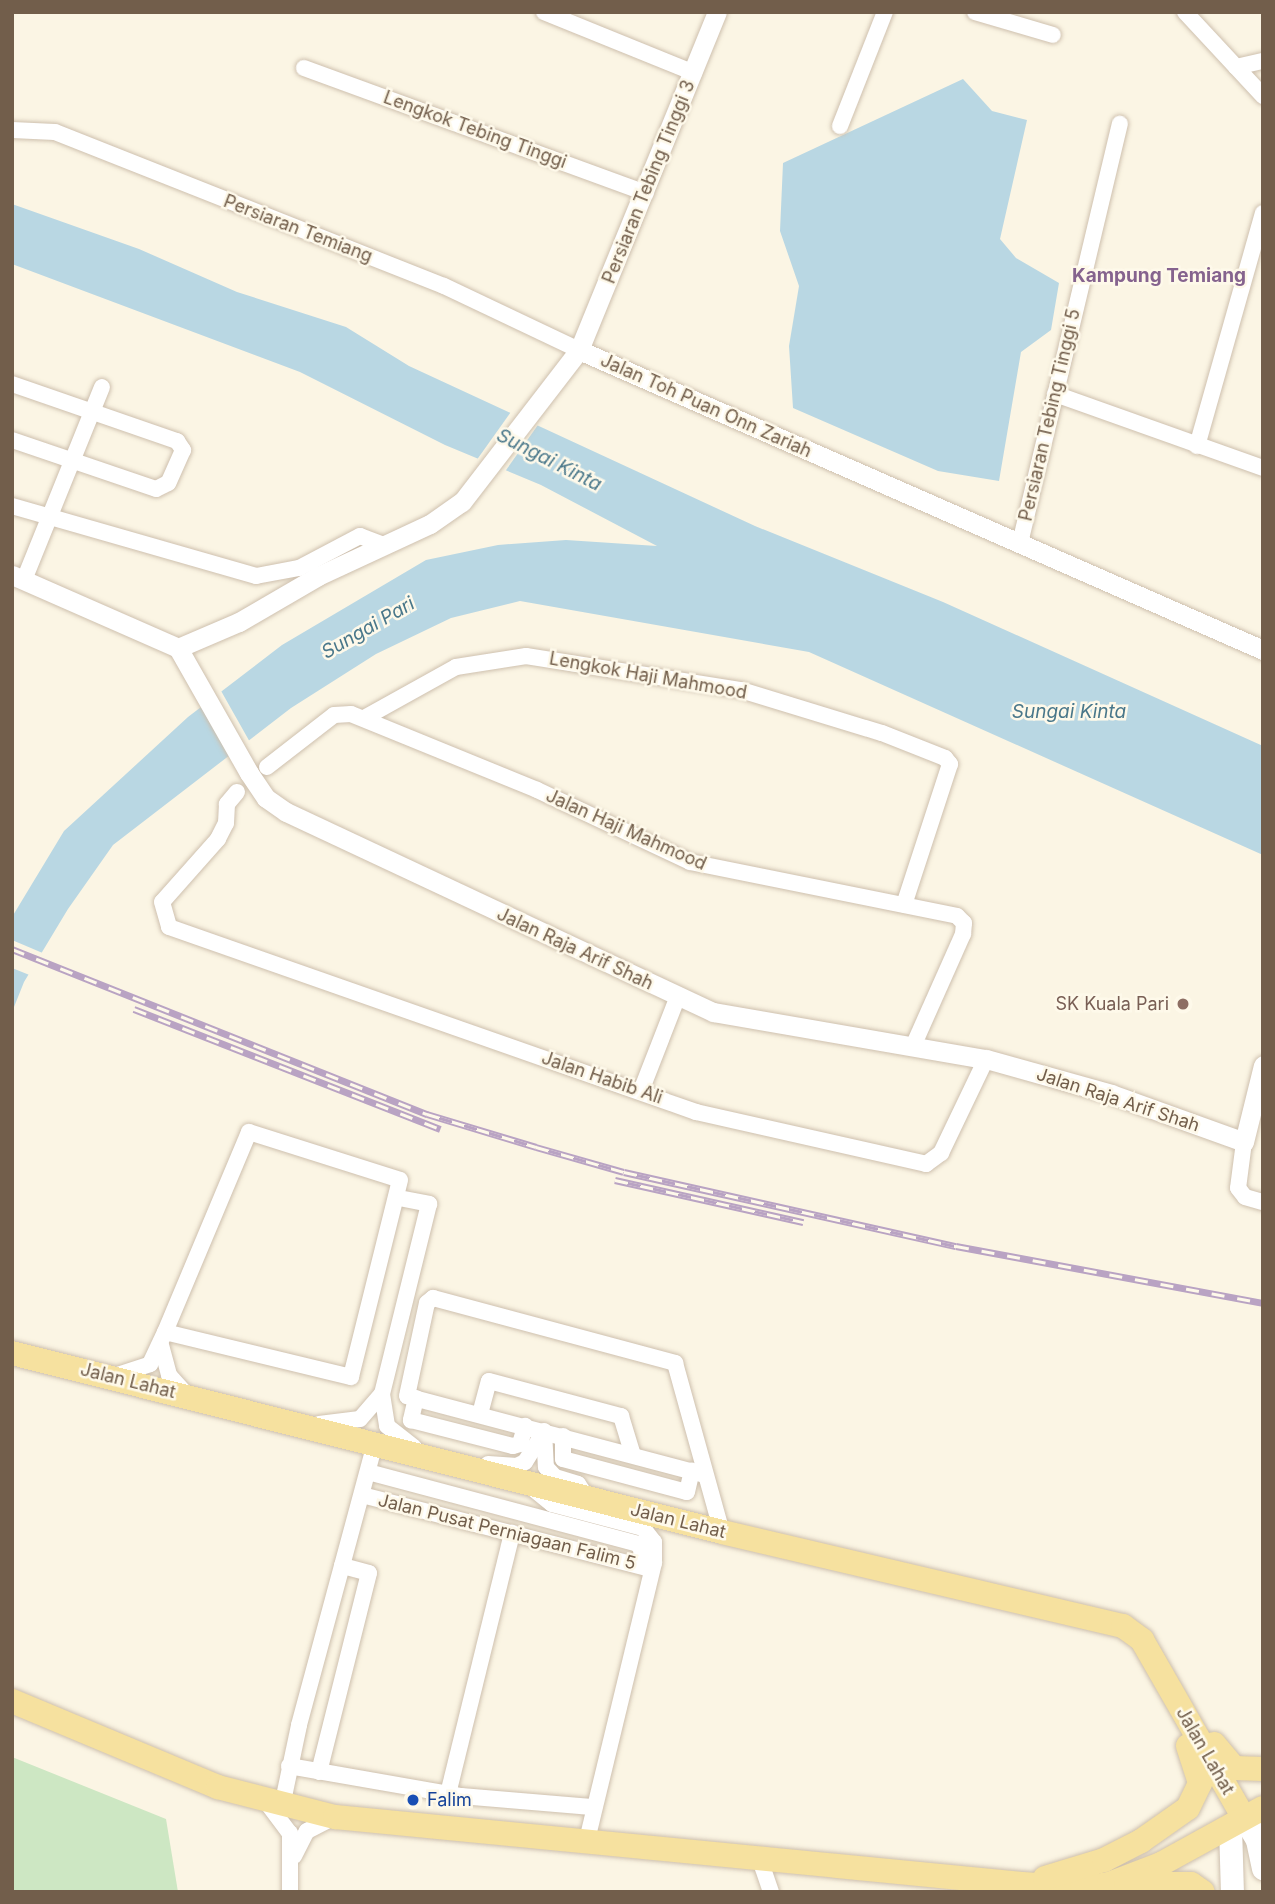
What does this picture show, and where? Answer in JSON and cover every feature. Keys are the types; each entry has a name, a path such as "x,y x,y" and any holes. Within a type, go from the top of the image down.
{"main road":[{"name":"Jalan Lahat","path":"12,1353 722,1532 1123,1626 1142,1640 1244,1815"},
{"path":"1156,1666 1172,1679 1221,1756 1243,1771 1263,1769"},
{"path":"1039,1887 1119,1853 1170,1822 1197,1797 1197,1764 1171,1712 1156,1666"},
{"path":"12,1701 104,1742 273,1803 335,1817 759,1857 1039,1887 1191,1884 1203,1892"},
{"path":"1097,1887 1161,1864 1244,1815 1263,1788"},
{"path":"1244,1815 1257,1840 1263,1868"},
{"path":"1232,1892 1244,1815"},
{"path":"1242,1892 1247,1876 1263,1881"}],"street":[{"path":"544,12 694,73"},
{"name":"Persiaran Tebing Tinggi 3","path":"579,350 646,193 717,12"},
{"path":"841,126 885,12"},
{"path":"975,12 1053,35"},
{"path":"1185,12 1263,96"},
{"path":"1236,67 1263,61"},
{"name":"Lengkok Tebing Tinggi","path":"304,68 646,193"},
{"name":"Persiaran Tebing Tinggi 5","path":"1020,543 1120,124"},
{"name":"Persiaran Temiang","path":"12,131 55,132 444,286 579,350"},
{"path":"1197,446 1263,213"},
{"name":"Jalan Toh Puan Onn Zariah","path":"178,648 239,622 318,576 430,524 477,486 579,350 1263,650"},
{"path":"12,384 92,415 177,441 183,450 168,483 161,488 73,463 12,440"},
{"path":"102,387 73,463 18,577 178,648"},
{"path":"1055,394 1263,468"},
{"path":"12,506 48,519 63,519 257,576 299,568 360,536 384,544"},
{"name":"Jalan Raja Arif Shah","path":"178,648 199,677 240,755 267,798 286,812 678,996 750,1021 914,1044 986,1059 1111,1094 1244,1142"},
{"name":"Lengkok Haji Mahmood","path":"366,717 457,667 526,656 741,690 881,733 945,758 950,764 904,905"},
{"name":"Jalan Haji Mahmood","path":"267,767 334,715 366,717 537,790 690,862 957,916 964,923 914,1044"},
{"name":"Jalan Habib Ali","path":"237,792 227,804 226,823 218,839 162,902 169,927 696,1112 926,1164 941,1153 986,1059"},
{"path":"642,1091 678,996"},
{"path":"1263,1065 1244,1142 1238,1188 1245,1197 1263,1202"},
{"path":"112,1377 146,1367 163,1339 249,1132 396,1177 401,1185 399,1198 351,1377 163,1339"},
{"path":"399,1198 429,1204 382,1394 383,1416 394,1435 433,1458"},
{"path":"699,1473 632,1453 416,1398 405,1391 427,1303 433,1298 675,1363 679,1369 699,1473 722,1532"},
{"path":"163,1339 169,1375 188,1396"},
{"path":"480,1414 489,1381 621,1416 632,1453"},
{"path":"299,1424 360,1419 382,1394"},
{"path":"416,1398 411,1420 513,1446 520,1444 525,1426"},
{"path":"476,1469 492,1462 517,1466 525,1462 544,1431"},
{"path":"544,1431 545,1467 555,1477 578,1484 587,1497"},
{"path":"563,1436 563,1459 687,1492 699,1473"},
{"path":"290,1892 293,1860 290,1833 273,1803 289,1766 375,1444"},
{"path":"368,1472 638,1544 645,1567"},
{"path":"524,1481 552,1504 643,1528 654,1542 645,1567 587,1840"},
{"name":"Jalan Pusat Perniagaan Falim 5","path":"362,1495 645,1567"},
{"path":"448,1794 512,1534"},
{"path":"319,1772 369,1573 342,1566"},
{"path":"289,1766 448,1794 592,1807"},
{"path":"293,1860 307,1831 335,1817"},
{"path":"759,1857 771,1889"},
{"path":"771,1889 793,1861"}],"green space":[{"path":"12,1757 166,1819 178,1892 12,1892"}],"water":[{"path":"963,79 992,111 1027,120 1000,239 1016,258 1059,283 1051,330 1021,352 999,481 938,471 793,408 789,346 799,286 780,231 783,163"},
{"name":"Sungai Kinta","path":"12,204 139,249 237,292 346,327 409,366 755,526 943,602 1263,746 1263,855 809,652 520,601 451,618 376,654 291,708 113,845 68,909 24,982 12,1012 12,917 64,831 188,717 282,645 426,560 498,545 566,540 657,546 541,485 445,445 300,372 12,264"}],"pier":[{"path":"513,409 540,422 504,473 476,461"},
{"path":"220,689 251,744 232,759 201,703"},
{"path":"12,940 45,954 32,976 12,968"}],"railway":[{"path":"12,949 427,1114 624,1172 956,1246 1263,1303"},
{"path":"134,1009 440,1129"},
{"path":"615,1180 803,1222"}],"place":[{"name":"SK Kuala Pari","path":"1183,1004"},
{"name":"Falim","path":"413,1800"}],"district":[{"name":"Kampung Temiang","path":"1159,276"}],"water label":[{"name":"Sungai Pari","path":"368,628"}]}
